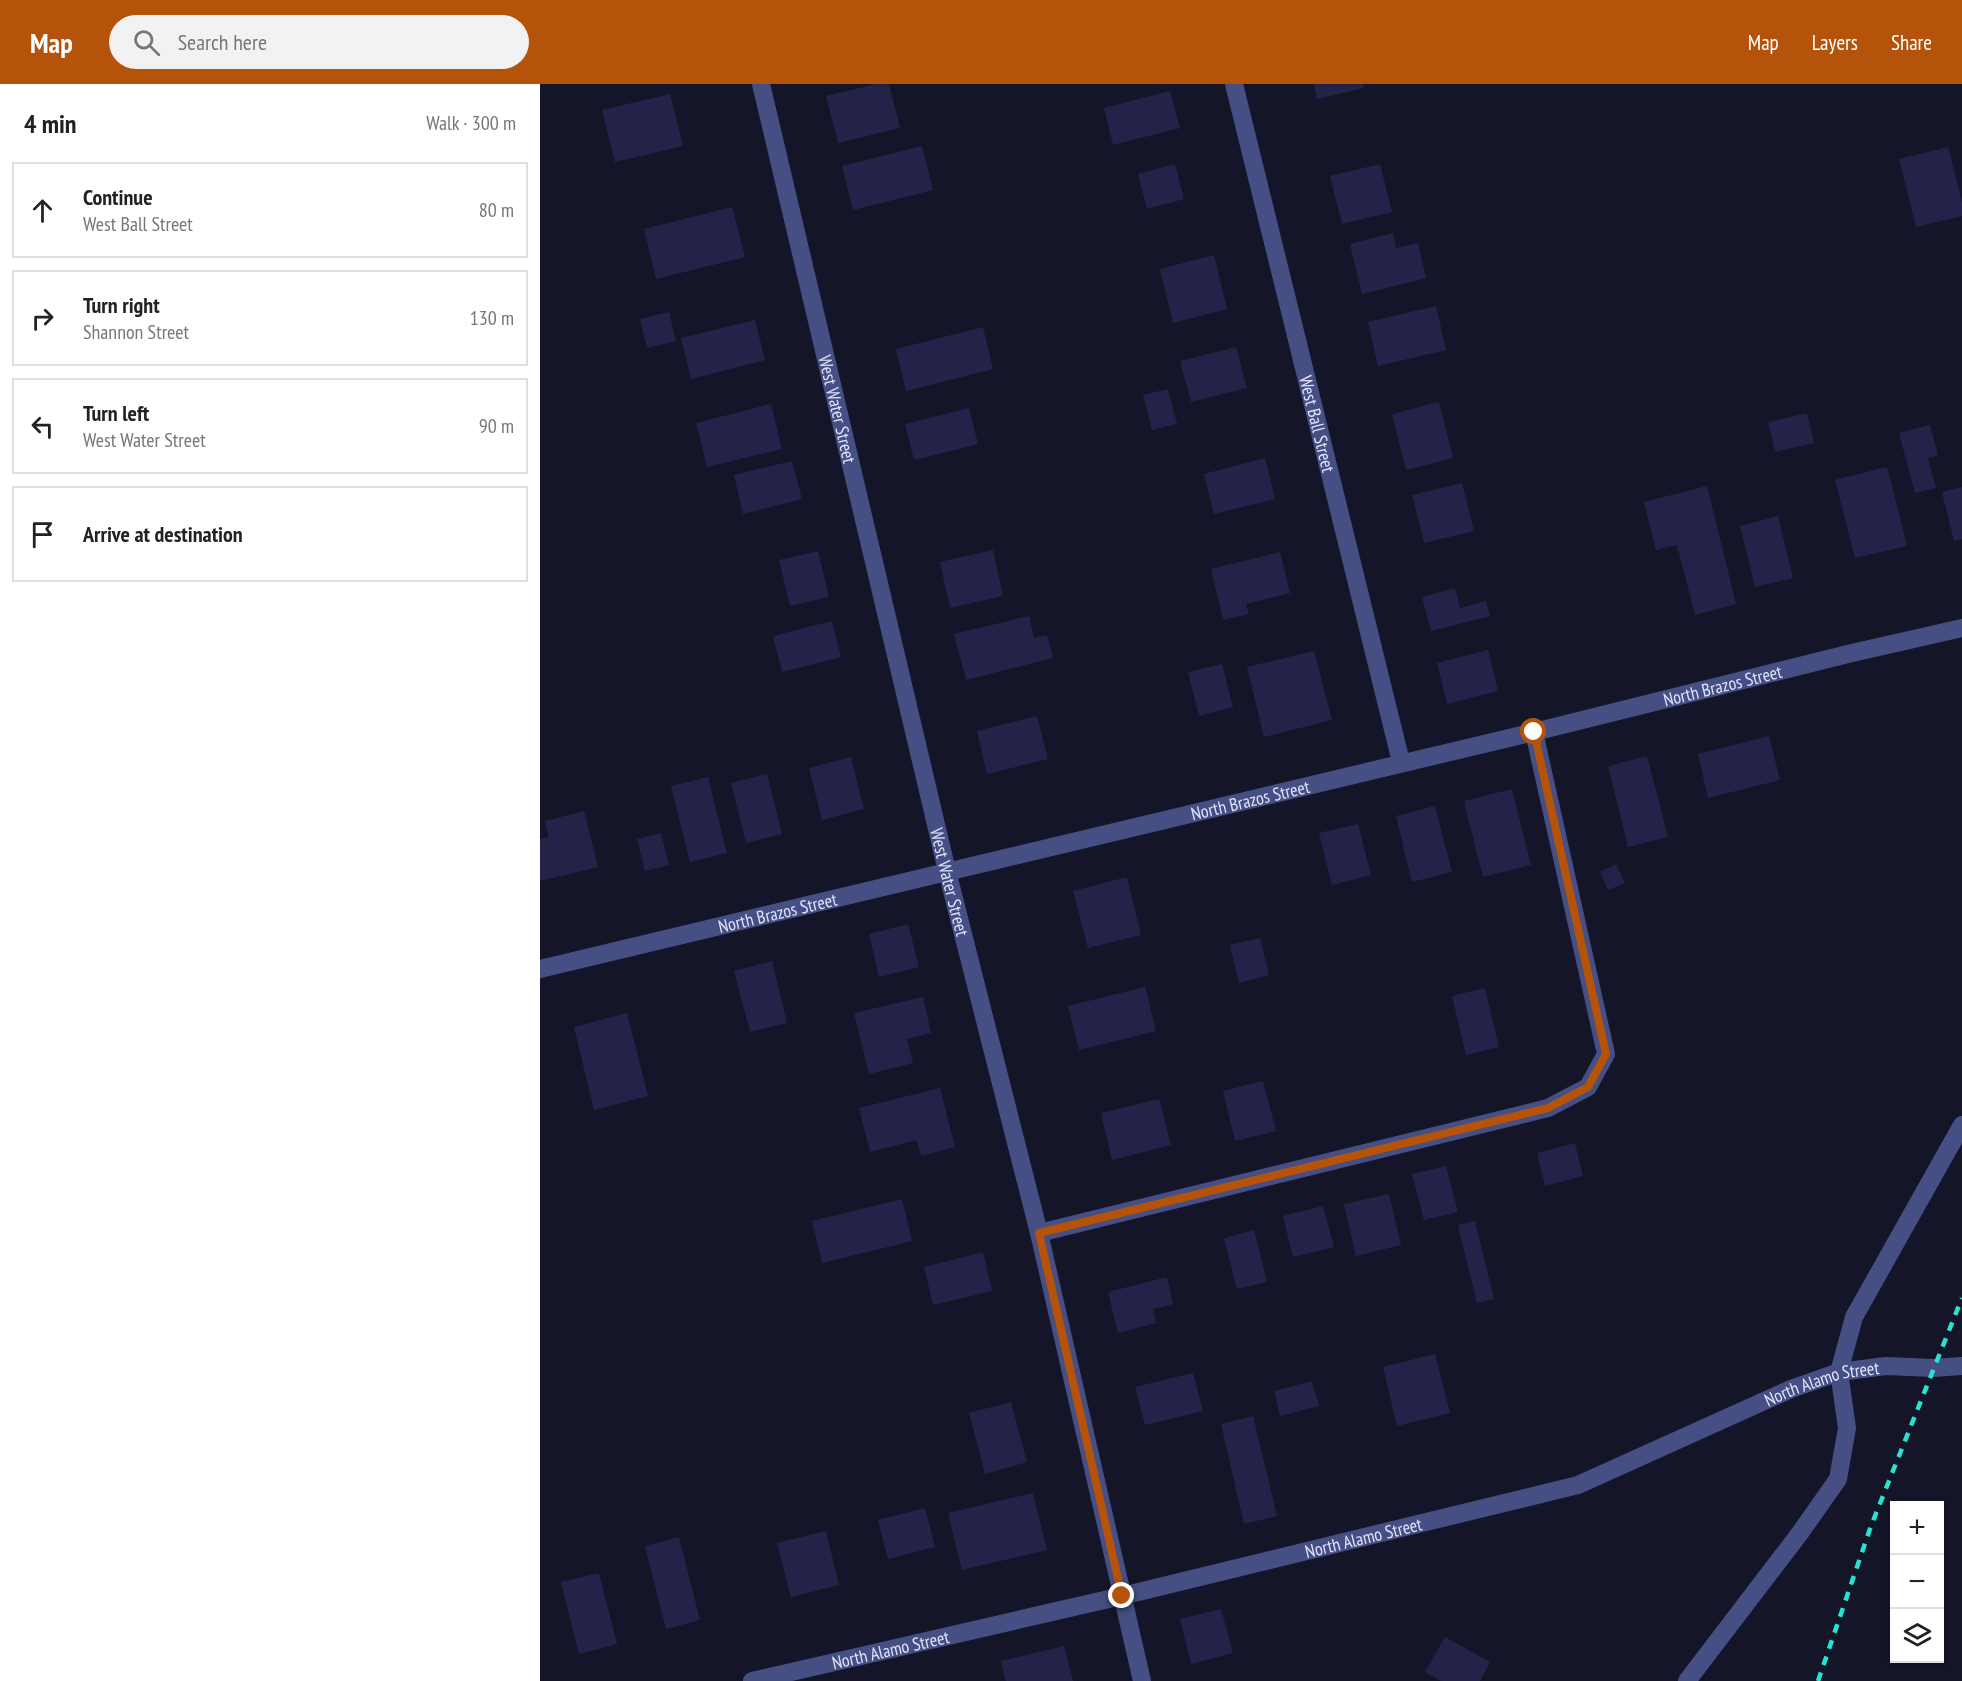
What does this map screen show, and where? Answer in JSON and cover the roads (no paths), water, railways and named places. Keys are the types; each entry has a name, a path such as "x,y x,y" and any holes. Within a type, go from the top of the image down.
{"street":[{"name":"West Water Street","path":"761,84 947,871 1039,1233 1142,1681"},
{"name":"West Ball Street","path":"1234,84 1401,762"},
{"name":"North Brazos Street","path":"540,969 1962,628"},
{"path":"1039,1233 1548,1108 1588,1087 1606,1054 1534,732"},
{"path":"1687,1681 1800,1533 1838,1479 1847,1428 1839,1372 1854,1317 1962,1125"},
{"name":"North Alamo Street","path":"752,1681 1122,1596 1578,1485 1791,1389 1839,1372 1886,1366 1933,1368 1962,1366"}],"railway":[{"path":"1818,1681 1871,1526 1962,1298"}]}
